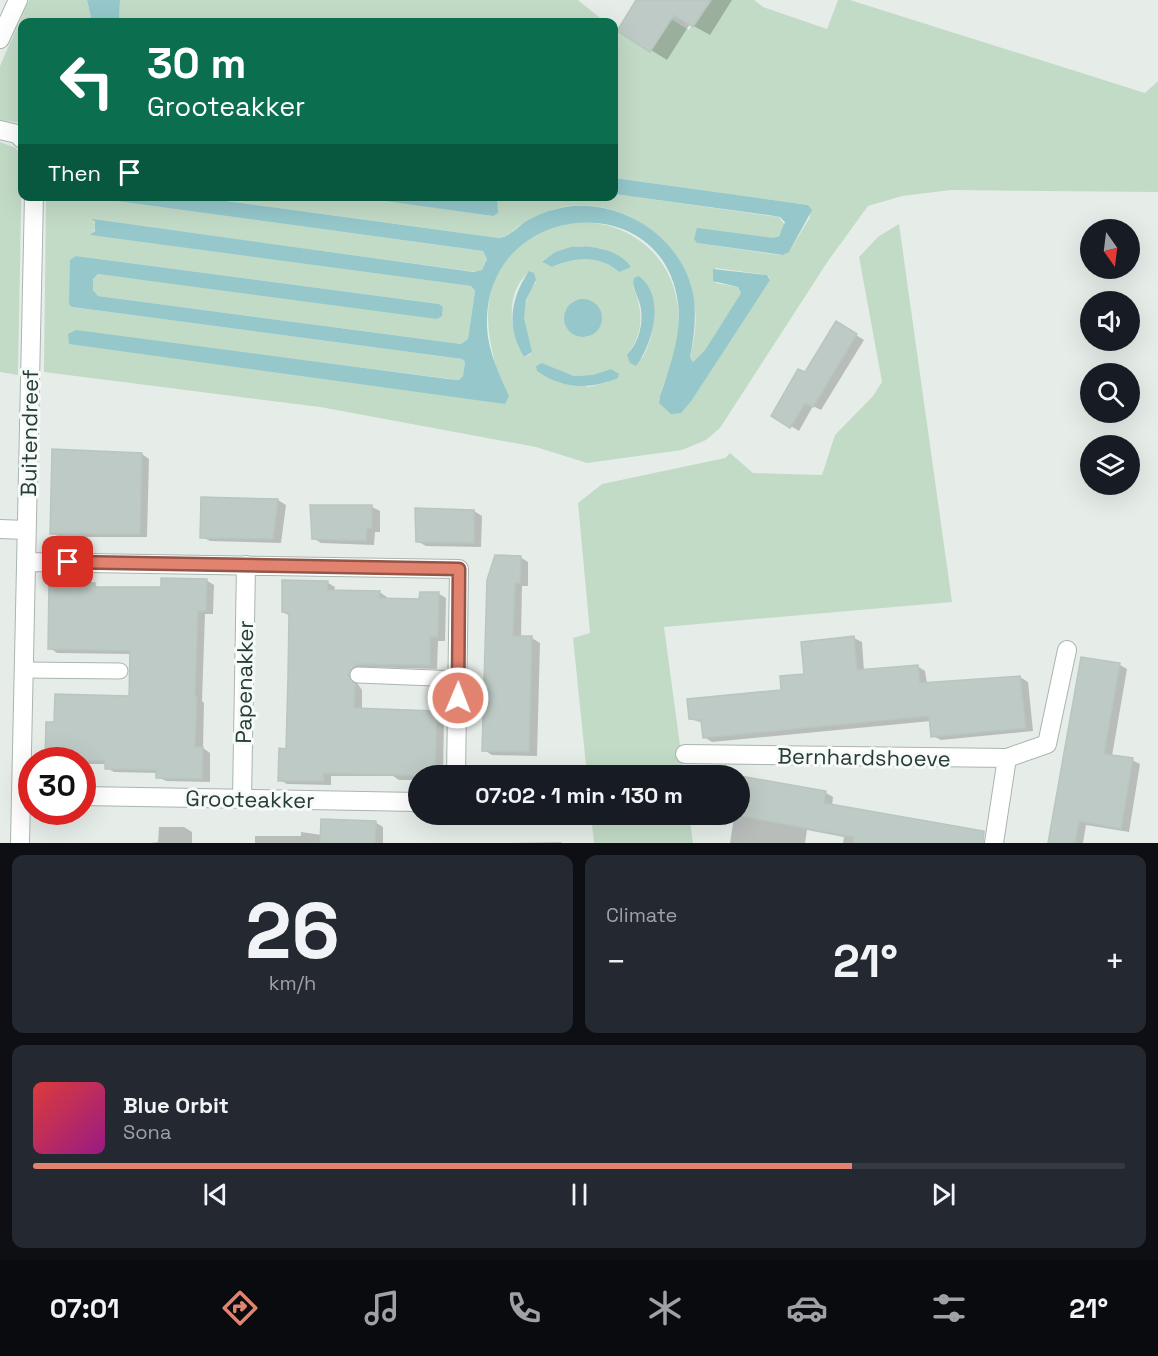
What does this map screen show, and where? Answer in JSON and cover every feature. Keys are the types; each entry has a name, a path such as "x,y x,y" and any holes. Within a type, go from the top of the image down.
{"street":[{"path":"0,39 18,0"},
{"path":"0,130 18,135"},
{"name":"Buitendreef","path":"26,747 26,530 34,201"},
{"path":"0,529 26,530"},
{"path":"27,561 459,569 456,765"},
{"name":"Papenakker","path":"242,799 246,565"},
{"name":"Bernhardshoeve","path":"685,754 1007,758 1047,744 1067,650"},
{"path":"994,843 1007,758"},
{"name":"Grooteakker","path":"96,796 408,802"},
{"name":"Buitendreef","path":"20,843 23,825"}],"lane":[{"path":"25,670 120,671"},
{"path":"358,675 459,679"}],"green space":[{"path":"29,0 87,0 91,18 21,18"},
{"path":"120,0 578,0 600,18 119,18"},
{"path":"708,0 754,0 763,7 827,29 838,0 850,0 1145,93 1158,81 1158,192 951,190 902,196 868,206 828,261 720,428 706,440 682,450 587,463 536,447 320,407 44,372 46,201 116,201 483,251 487,259 482,270 477,272 93,220 96,226 92,235 471,286 475,291 468,339 461,344 98,296 93,290 93,279 98,274 442,316 443,307 439,304 76,256 72,307 462,359 465,362 463,376 459,380 72,331 505,404 489,335 488,307 491,292 505,260 527,238 555,225 586,222 617,229 644,244 665,268 677,301 679,317 677,341 659,403 692,400 770,278 767,275 715,268 716,283 738,287 741,293 705,350 693,362 690,357 696,316 688,281 678,262 666,244 651,230 633,218 613,210 592,206 557,208 539,215 499,238 226,201 391,201 493,216 494,201 618,201 618,195 779,217 785,225 777,238 697,243 780,255 789,252 810,217 808,205 618,179 618,32 645,49 666,16 689,30","holes":["579,246 603,249 622,258 619,272 595,260 569,261 552,267 542,262 555,252","531,271 536,282 529,294 524,322 531,354 524,357 515,336 512,312 516,289","642,278 653,308 653,328 642,358 630,351 640,327 639,303 633,287","583,299 590,336 583,337 565,311 572,302","542,363 574,376 592,375 611,369 608,382 588,387"]},
{"path":"18,25 18,122 0,120 0,66"},
{"path":"0,142 16,148 18,152 18,201 21,201 18,375 0,372"},
{"path":"899,224 952,602 664,627 683,765 586,765 573,638 590,633 578,503 602,484 725,458 730,453 753,473 822,475 835,435 873,396 882,382 859,257 879,236"},
{"path":"592,825 690,825 693,843 594,843"}],"water":[{"path":"87,0 120,0 119,18 91,18"},
{"path":"618,179 808,205 812,210 789,252 783,255 697,243 694,239 697,228 774,238 779,236 785,222 780,217 618,195"},
{"path":"116,201 226,201 499,238 508,235 526,221 556,209 586,206 607,209 646,226 662,239 676,255 687,274 695,310 690,357 693,362 705,350 741,293 738,287 713,281 713,269 767,275 770,280 692,400 681,413 671,414 659,403 674,350 678,327 678,303 665,265 641,239 610,225 575,223 541,233 513,253 493,285 487,327 489,345 509,396 505,404 69,344 68,334 76,330 459,380 463,376 465,362 462,359 72,307 69,304 70,260 76,256 439,304 443,307 442,316 437,319 98,274 93,279 93,290 98,296 461,344 468,339 475,291 471,286 90,235 95,231 95,222 92,219 474,272 482,270 487,259 483,251"},
{"path":"386,201 497,201 498,213 493,216"},
{"path":"571,247 604,249 619,256 631,267 619,272 595,260 569,261 552,267 542,262 555,252"},
{"path":"529,271 534,273 536,280 526,300 524,318 532,352 524,357 515,335 513,314 518,292"},
{"path":"639,276 647,285 652,296 654,320 652,333 636,366 630,363 627,355 640,330 641,308 634,284 634,278"},
{"path":"583,299 590,300 596,305 601,311 601,325 596,331 590,336 583,337 576,336 570,331 565,325 564,318 565,311 570,305 576,300"},
{"path":"542,363 574,376 592,375 611,369 619,374 618,378 607,382 576,386 557,381 537,371 536,366"}],"building":[{"path":"636,0 711,0 693,27 674,15 650,52 618,32"},
{"path":"836,321 857,334 813,407 805,403 790,428 771,416 798,369 805,372"},
{"path":"52,449 142,453 140,534 50,534"},
{"path":"201,497 278,499 273,539 200,538"},
{"path":"310,505 372,505 372,528 367,528 366,541 312,539"},
{"path":"415,508 474,510 474,543 416,542"},
{"path":"495,555 521,556 520,583 515,583 513,636 532,636 529,752 482,751 487,580"},
{"path":"161,578 207,579 206,611 198,611 195,697 197,697 195,747 203,747 202,779 156,778 156,770 105,769 105,761 96,761 96,747 45,747 46,722 54,722 55,694 129,696 130,651 48,649 49,582 95,583 95,587 161,587"},
{"path":"282,580 328,581 327,590 380,591 379,598 419,599 420,592 439,592 438,637 430,637 430,665 356,664 348,675 355,684 354,708 437,711 435,765 408,765 408,775 323,773 324,781 278,781 279,748 286,749 288,677 289,613 282,612"},
{"path":"854,636 857,670 918,665 920,683 1020,676 1026,728 931,737 929,716 703,738 701,720 689,719 687,699 781,690 780,676 804,674 801,642"},
{"path":"1081,657 1120,663 1104,754 1133,758 1121,829 1079,821 1075,843 1048,843"},
{"path":"750,778 826,791 824,803 984,831 983,843 853,843 854,837 750,818"},
{"path":"321,819 376,821 375,843 320,843"}],"route":[{"path":"68,562 459,569 458,698"}]}
